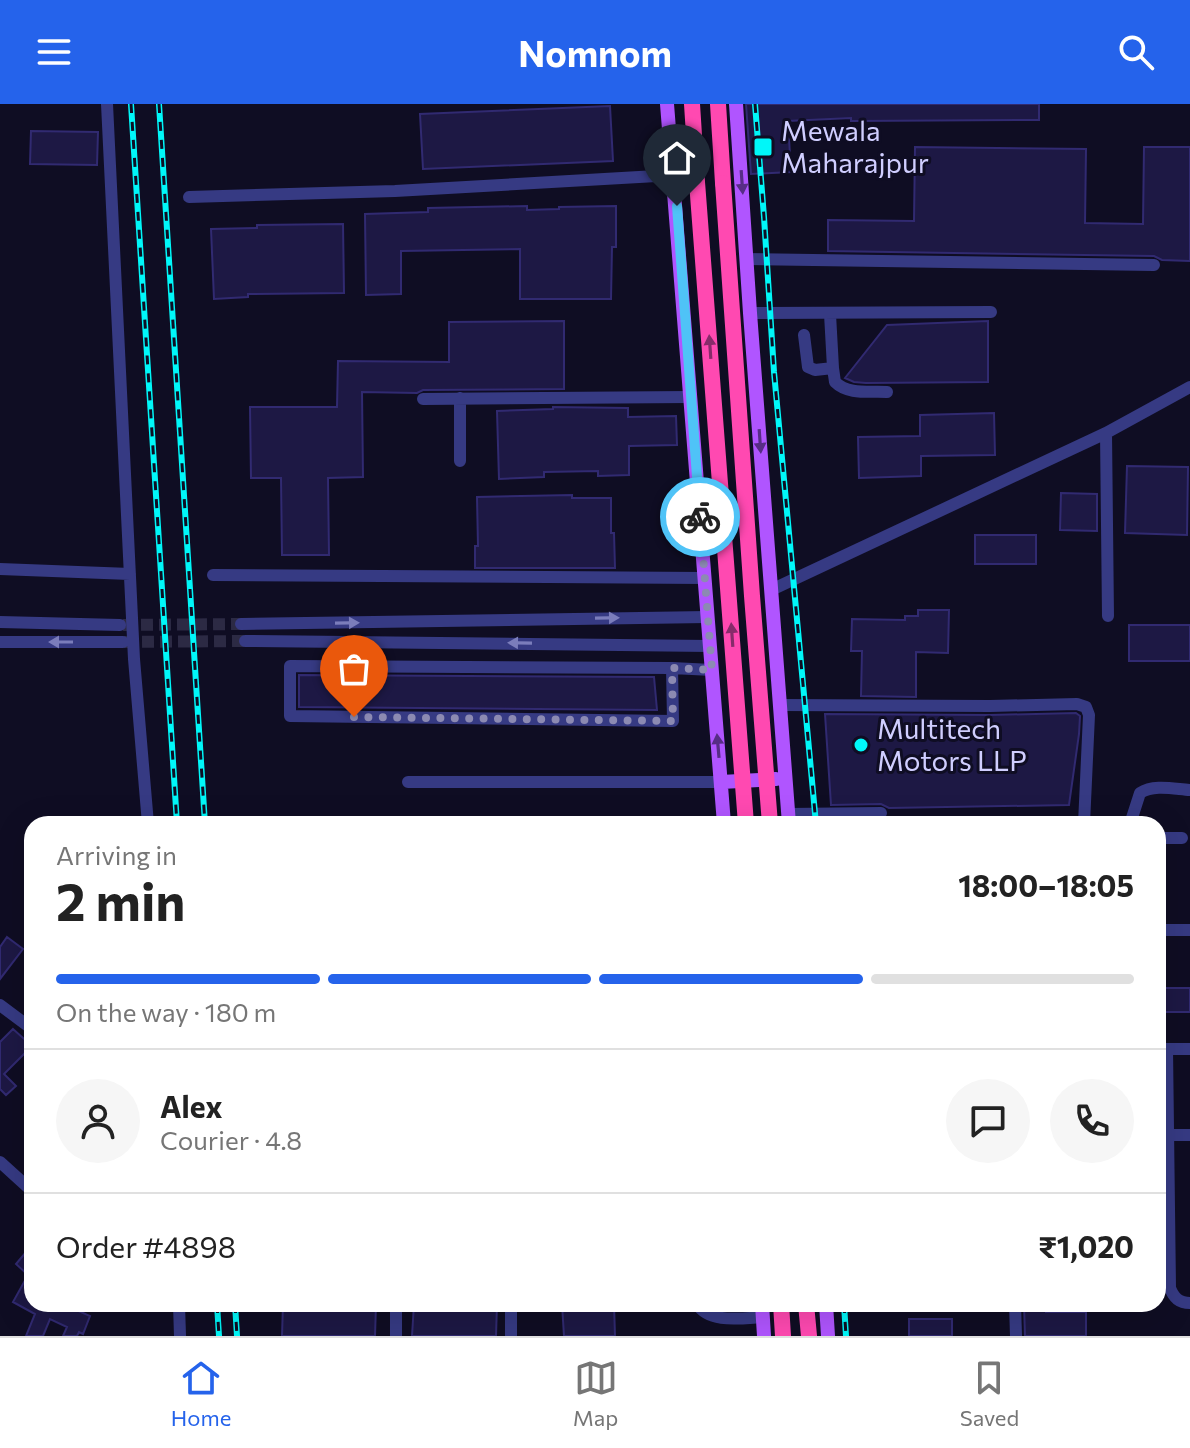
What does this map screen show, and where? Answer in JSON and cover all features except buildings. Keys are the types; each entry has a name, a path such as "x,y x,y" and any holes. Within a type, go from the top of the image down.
{"highway":[{"path":"692,104 745,816"},
{"path":"718,104 769,816"},
{"path":"782,1312 783,1336"},
{"path":"807,1312 809,1336"}],"main road":[{"path":"667,104 723,816"},
{"path":"736,104 788,816"},
{"path":"721,782 785,778"},
{"path":"762,1312 764,1336"},
{"path":"826,1312 828,1336"}],"street":[{"path":"107,104 134,659 147,816"},
{"path":"189,197 395,191 674,175"},
{"path":"747,259 1154,265"},
{"path":"750,313 991,312"},
{"path":"830,314 835,382 840,388 850,391 887,392"},
{"path":"804,335 808,367 815,370 833,368"},
{"path":"771,590 1106,433 1190,387"},
{"path":"423,399 691,397"},
{"path":"460,398 460,461"},
{"path":"1106,433 1108,616"},
{"path":"0,569 130,574"},
{"path":"213,575 705,578"},
{"path":"241,624 707,617"},
{"path":"0,622 120,625"},
{"path":"245,641 710,646"},
{"path":"0,642 123,642"},
{"path":"672,668 673,721 290,716 290,666 672,668 712,670"},
{"path":"780,705 1077,704 1086,707 1089,715 1084,816"},
{"path":"408,782 721,782"},
{"path":"1133,816 1140,793 1144,790 1190,790"},
{"path":"834,816 881,813"},
{"path":"1166,838 1182,838"},
{"path":"1166,930 1190,930"},
{"path":"0,1005 24,1023"},
{"path":"1166,1049 1190,1049"},
{"path":"1166,1106 1166,1186"},
{"path":"1168,1135 1190,1135"},
{"path":"0,1162 24,1184"},
{"path":"1166,1253 1174,1297 1190,1303"},
{"path":"179,1312 180,1336"},
{"path":"396,1312 396,1336"},
{"path":"511,1312 511,1336"},
{"path":"704,1312 717,1317 749,1312"},
{"path":"1015,1312 1016,1336"}],"tunnel":[{"path":"123,625 241,624"},
{"path":"124,642 245,641"}],"railway":[{"path":"131,104 176,816"},
{"path":"159,104 204,816"},
{"path":"755,104 774,372 815,816"},
{"path":"218,1312 219,1336"},
{"path":"236,1312 237,1336"},
{"path":"844,1312 846,1336"}],"way so far":[{"path":"354,717 673,721 672,668 712,670 700,517"}],"place":[{"name":"Mewala Maharajpur","path":"763,147"},
{"name":"Multitech Motors LLP","path":"861,745"}],"route":[{"path":"677,206 700,517"}]}
